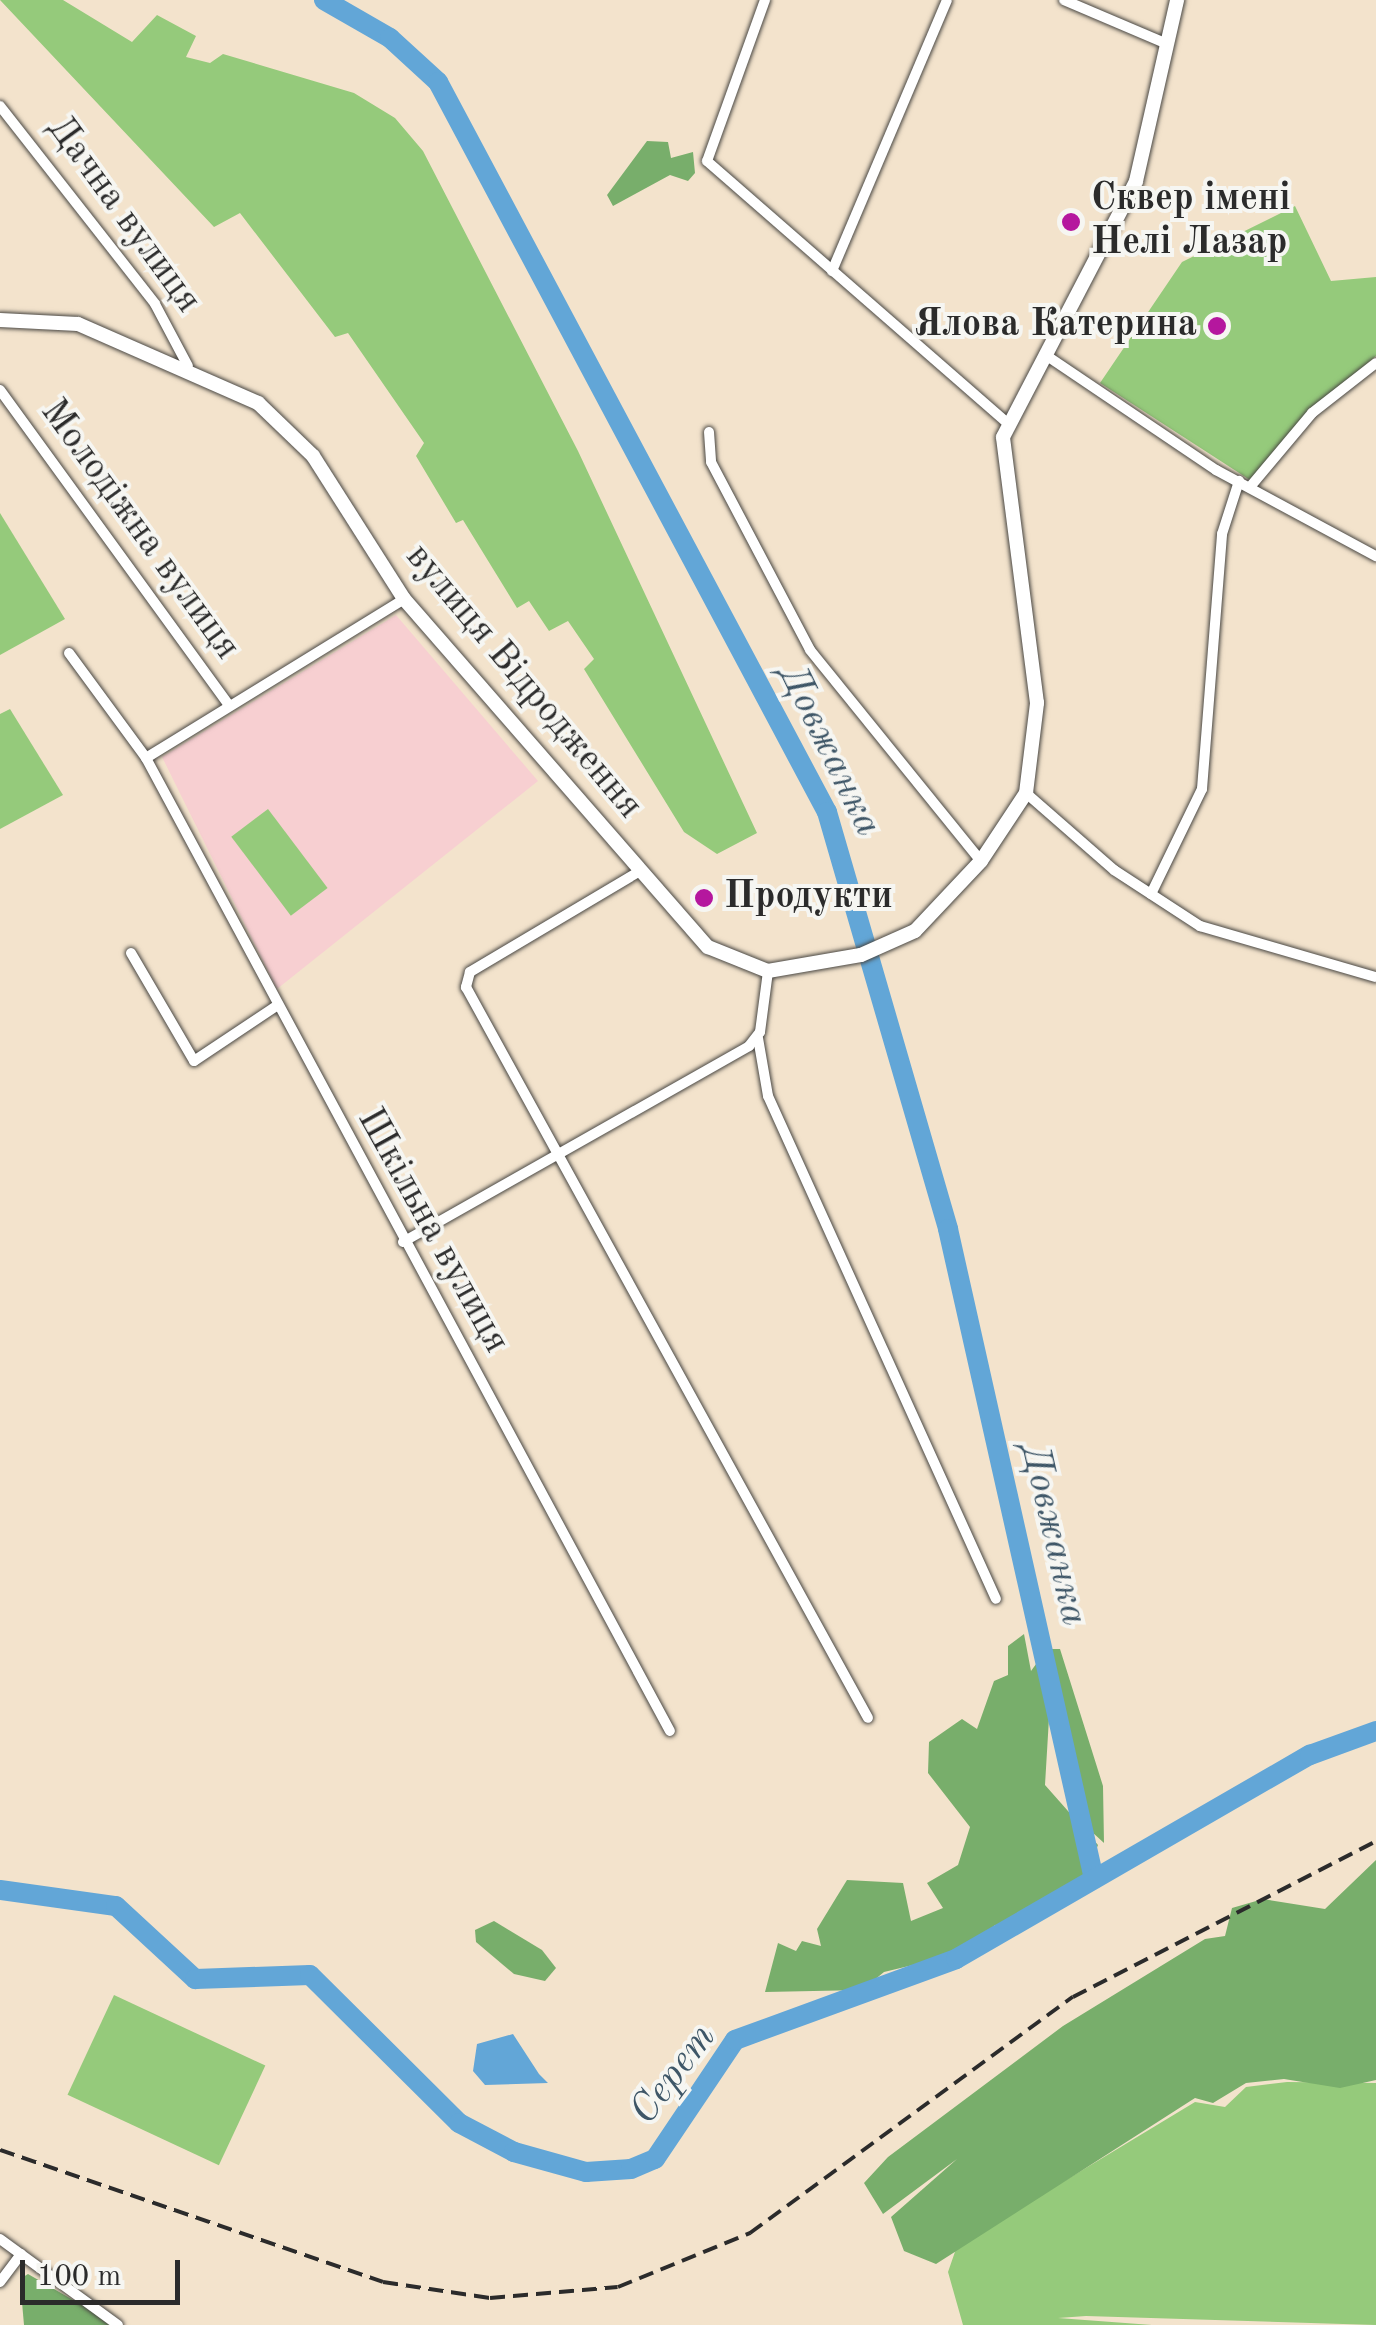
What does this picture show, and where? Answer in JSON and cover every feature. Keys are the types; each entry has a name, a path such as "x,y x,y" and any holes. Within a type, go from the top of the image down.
{"street":[{"path":"765,0 705,153 832,271 1006,422"},
{"path":"832,271 948,0"},
{"path":"1064,0 1166,44"},
{"path":"996,1599 768,1096 758,1038 768,971 861,956 885,948 915,930 981,861 1026,792 1037,704 1003,480 1006,422 1048,356 1136,181 1177,0"},
{"name":"Дачна вулиця","path":"0,106 155,304 188,366"},
{"name":"вулиця Відродження","path":"0,320 78,324 188,366 258,403 300,442 404,599 708,947 768,971"},
{"path":"1048,356 1239,481 1376,556"},
{"path":"1250,487 1312,412 1376,363"},
{"name":"Молодіжна вулиця","path":"0,390 229,705"},
{"path":"709,432 710,462 810,650 981,861"},
{"path":"1151,894 1202,789 1222,534 1239,481"},
{"path":"146,758 404,599"},
{"name":"Шкільна вулиця","path":"69,653 146,758 275,1008 670,1731"},
{"path":"1026,792 1151,894 1217,932 1376,977"},
{"path":"640,871 467,978 868,1718"},
{"path":"131,953 194,1061 275,1008"},
{"path":"402,1242 758,1038"},
{"path":"0,2239 118,2325"},
{"path":"0,2282 21,2254"}],"shaded area":[{"path":"396,615 538,781 277,989 162,757"}],"green space":[{"path":"0,0 63,0 132,42 157,15 196,36 186,57 210,63 223,54 354,93 395,118 423,151 578,451 757,833 717,854 684,832 584,669 594,659 568,621 549,631 529,601 517,608 463,520 456,523 416,456 424,443 348,333 335,337 240,213 214,227"},
{"path":"647,141 668,142 671,158 693,152 695,173 688,181 670,175 613,206 607,195"},
{"path":"1295,206 1331,281 1376,277 1376,356 1305,415 1250,480 1100,383 1182,262"},
{"path":"0,513 65,619 0,655"},
{"path":"10,709 63,795 0,829 0,714"},
{"path":"268,809 328,888 291,916 231,837"},
{"path":"1024,1634 1031,1671 1047,1649 1060,1649 1103,1786 1104,1843 1079,1820 1049,1718 1045,1785 1098,1845 1082,1885 1032,1922 995,1925 971,1951 884,1972 862,1990 765,1992 778,1943 796,1951 802,1941 821,1946 817,1929 847,1880 903,1883 911,1921 943,1908 927,1883 958,1865 970,1827 928,1773 929,1742 962,1719 977,1729 994,1681 1008,1675 1008,1646"},
{"path":"1376,1860 1376,2080 1340,2088 1284,2079 1246,2083 1213,2103 1195,2098 936,2264 904,2251 891,2217 957,2159 883,2214 864,2183 888,2157 1063,2026 1205,1939 1225,1936 1232,1908 1263,1899 1325,1909"},
{"path":"494,1921 542,1950 556,1968 545,1981 514,1974 476,1942 475,1930"},
{"path":"114,1995 265,2066 219,2165 68,2095"},
{"path":"1287,2082 1376,2083 1376,2325 1086,2316 1058,2318 1152,2325 963,2325 948,2272 957,2246 1195,2102 1225,2107 1246,2087"},
{"path":"28,2274 109,2325 24,2325 20,2279"}],"water":[{"path":"513,2034 548,2083 485,2085 473,2071 477,2044"}],"waterway":[{"name":"Довжанка","path":"324,0 390,38 438,82 827,812 948,1229 1094,1879"},
{"name":"Серет","path":"0,1890 116,1906 195,1979 310,1975 459,2123 514,2152 586,2172 631,2169 655,2159 735,2040 956,1959 1310,1755 1376,1731"}],"railway":[{"path":"0,2150 383,2282 490,2298 618,2287 750,2233 1073,1997 1376,1841"}],"place":[{"name":"Сквер імені Нелі Лазар","path":"1071,222"},
{"name":"Ялова Катерина","path":"1217,326"},
{"name":"Продукти","path":"704,898"}]}
